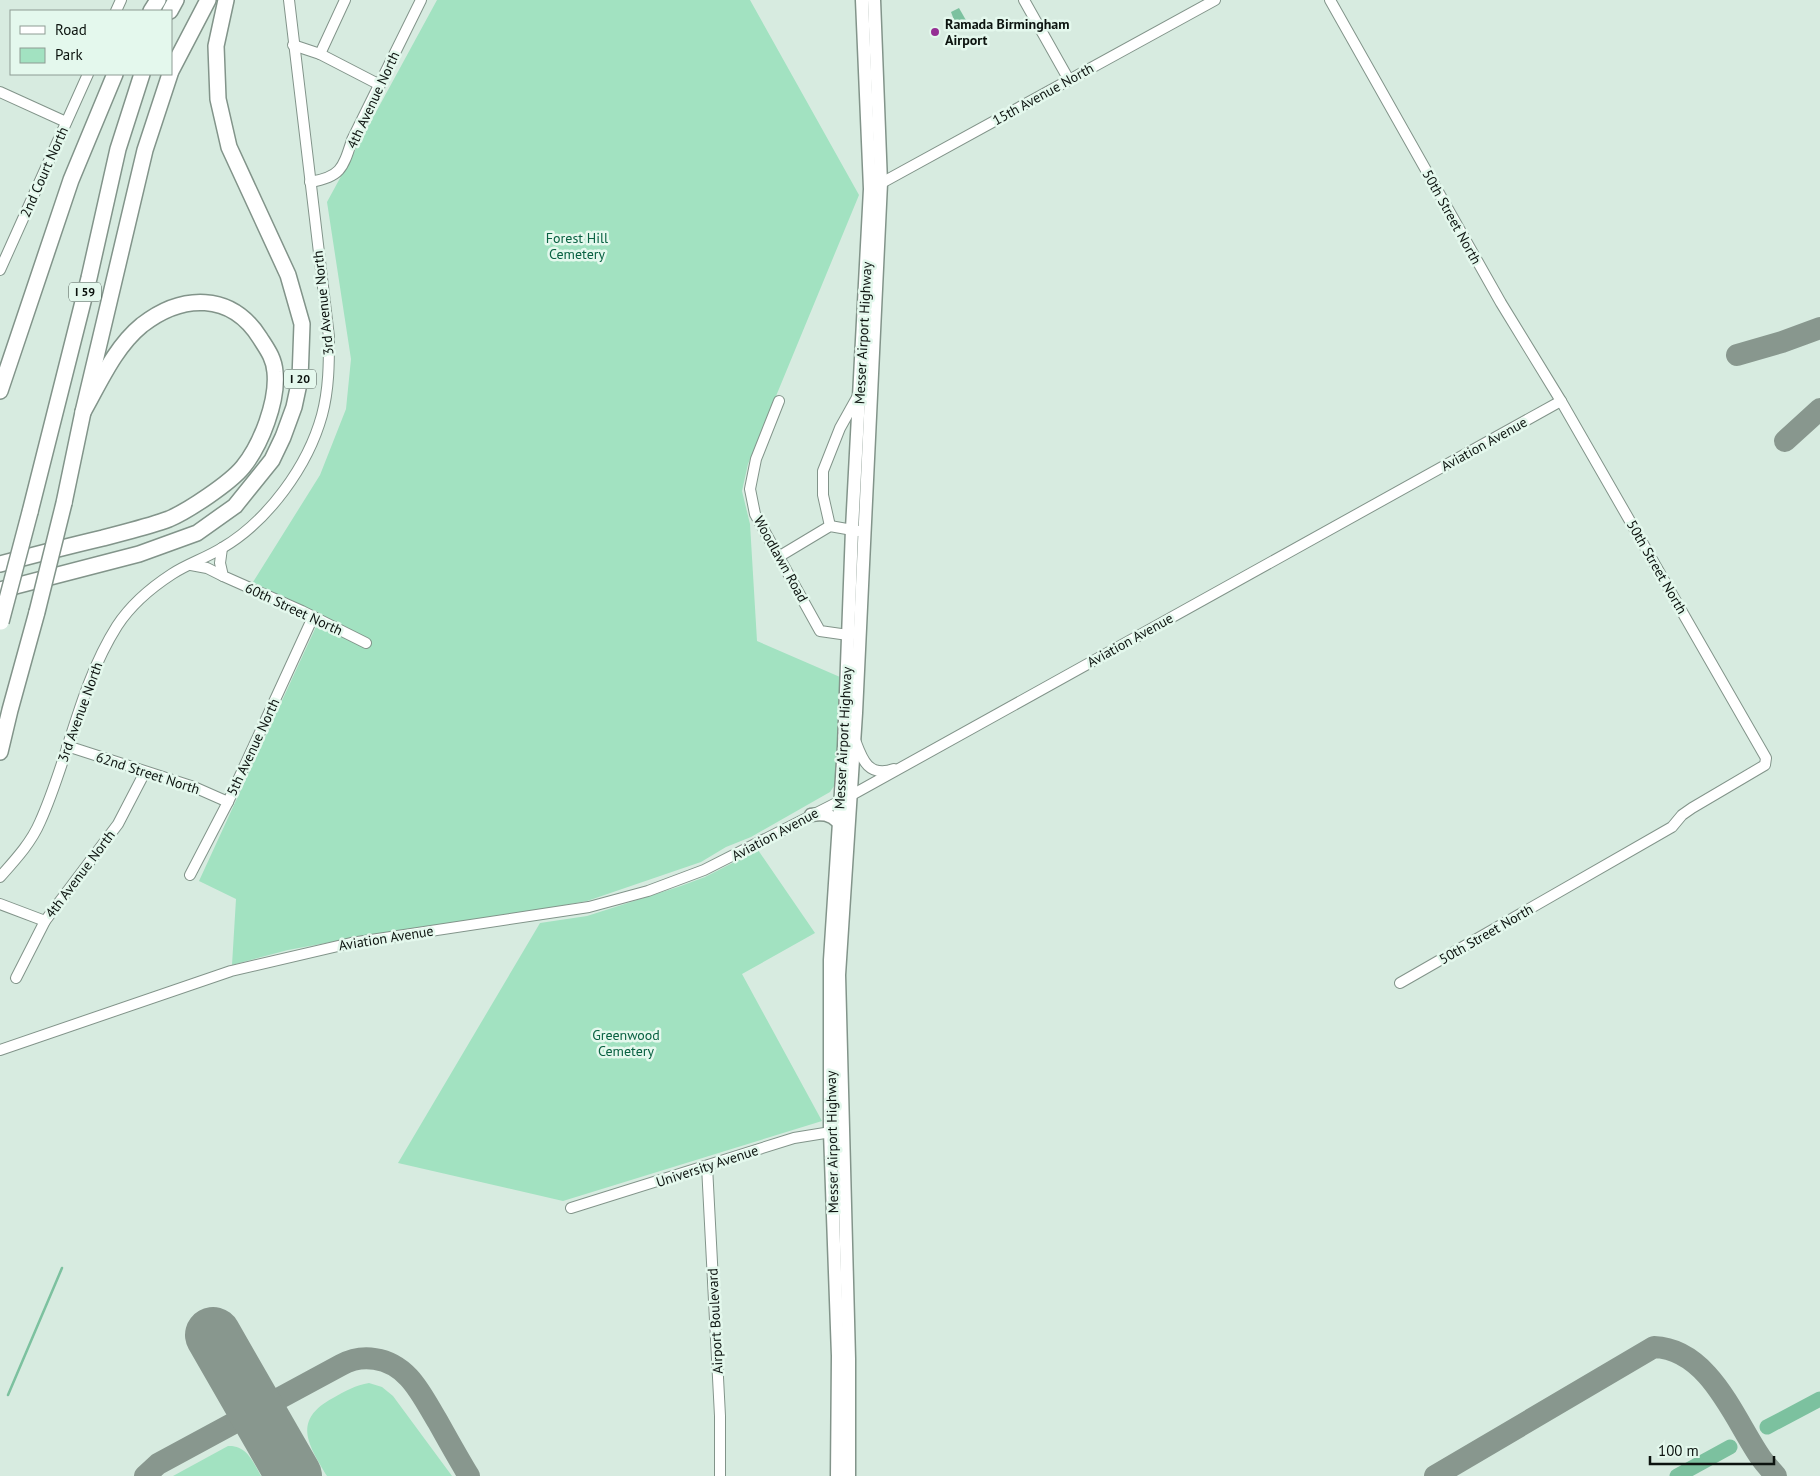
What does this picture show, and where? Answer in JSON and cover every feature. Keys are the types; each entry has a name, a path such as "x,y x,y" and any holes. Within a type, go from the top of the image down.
{"highway":[{"name":"I 59","path":"172,71 208,0"},
{"name":"I 20","path":"0,590 139,554 196,533 235,506 272,460 283,437 294,407 300,379 302,324 288,275 229,147 218,99 216,46 226,0"},
{"path":"0,389 70,180 114,75"},
{"name":"I 59","path":"0,624 89,278 122,132 142,75"},
{"name":"I 59","path":"0,752 64,503 83,412 145,150 170,75"},
{"path":"0,564 119,534 169,519 226,482 242,468 265,428 274,394 275,373 271,355 252,327 233,311 218,304 188,302 169,309 143,325 129,338 113,358 83,412"}],"main road":[{"name":"Messer Airport Highway","path":"837,1476 838,1356 830,1132 830,960 838,822 845,798 854,738 860,392 876,186 862,0"},
{"name":"Messer Airport Highway","path":"849,1476 849,1359 839,975 848,635 858,531 876,186 874,0"},
{"path":"811,815 821,814 830,816 838,822"}],"street":[{"name":"3rd Avenue North","path":"0,877 25,849 40,823 95,666 118,624 144,596 172,574 222,548 240,536 284,491 309,450 322,415 329,375 329,336 289,0"},
{"path":"320,54 345,0"},
{"name":"4th Avenue North","path":"310,182 330,178 337,173 345,161 352,140 421,0"},
{"path":"1024,0 1070,80"},
{"name":"15th Avenue North","path":"876,186 1215,0"},
{"name":"50th Street North","path":"1330,0 1501,303 1561,401 1766,754 1767,762 1766,765 1692,808 1682,815 1672,827 1400,983"},
{"path":"293,45 320,54 380,85"},
{"name":"2nd Court North","path":"0,268 88,75"},
{"path":"0,92 66,122"},
{"path":"830,526 823,495 824,471 840,428 860,392"},
{"name":"Woodlawn Road","path":"779,401 756,459 750,489 755,514 820,631 848,635"},
{"name":"Aviation Avenue","path":"0,1050 239,968 351,943 589,907 648,891 704,870 845,798 1561,401"},
{"path":"780,556 830,526 858,531"},
{"path":"222,548 220,563 223,576"},
{"name":"60th Street North","path":"191,565 207,568 302,611 366,643"},
{"name":"5th Avenue North","path":"190,875 228,802 313,617"},
{"path":"854,738 868,767 875,771 890,771 906,764"},
{"name":"62nd Street North","path":"68,746 194,787 228,802"},
{"name":"4th Avenue North","path":"16,978 45,921 118,824 145,772"},
{"path":"0,904 45,921"},
{"name":"University Avenue","path":"571,1208 794,1138 844,1130"},
{"name":"Airport Boulevard","path":"707,1166 720,1416 720,1476"}],"green space":[{"name":"Forest Hill Cemetery","path":"437,0 750,0 859,195 748,464 742,491 750,524 757,641 840,677 838,780 830,792 751,837 726,847 701,862 587,901 348,939 288,950 232,965 236,899 199,881 320,618 253,582 320,475 346,409 351,359 327,202"},
{"name":"Greenwood Cemetery","path":"758,850 815,933 742,974 822,1121 563,1201 398,1163 540,923 587,916 678,887 705,877"},
{"path":"369,1383 382,1387 393,1396 452,1476 327,1476 310,1443 308,1424 312,1415 320,1406 337,1395"},
{"path":"228,1446 235,1446 245,1451 261,1476 173,1476"}],"shaded area":[{"path":"959,8 967,22 957,28 951,12"}],"waterway":[{"path":"8,1395 62,1268"},
{"path":"1767,1427 1820,1399"},
{"path":"1677,1476 1730,1447"}],"taxiway":[{"path":"1737,355 1782,342 1820,328"},
{"path":"1785,441 1820,409"},
{"path":"1435,1476 1654,1347 1674,1351 1691,1360 1706,1373 1719,1389 1761,1458 1776,1476"},
{"path":"145,1476 158,1464 341,1365 362,1358 387,1362 406,1374 420,1392 469,1476"}],"runway":[{"path":"213,1335 294,1476"}],"place":[{"name":"Ramada Birmingham Airport","path":"935,32"}]}
